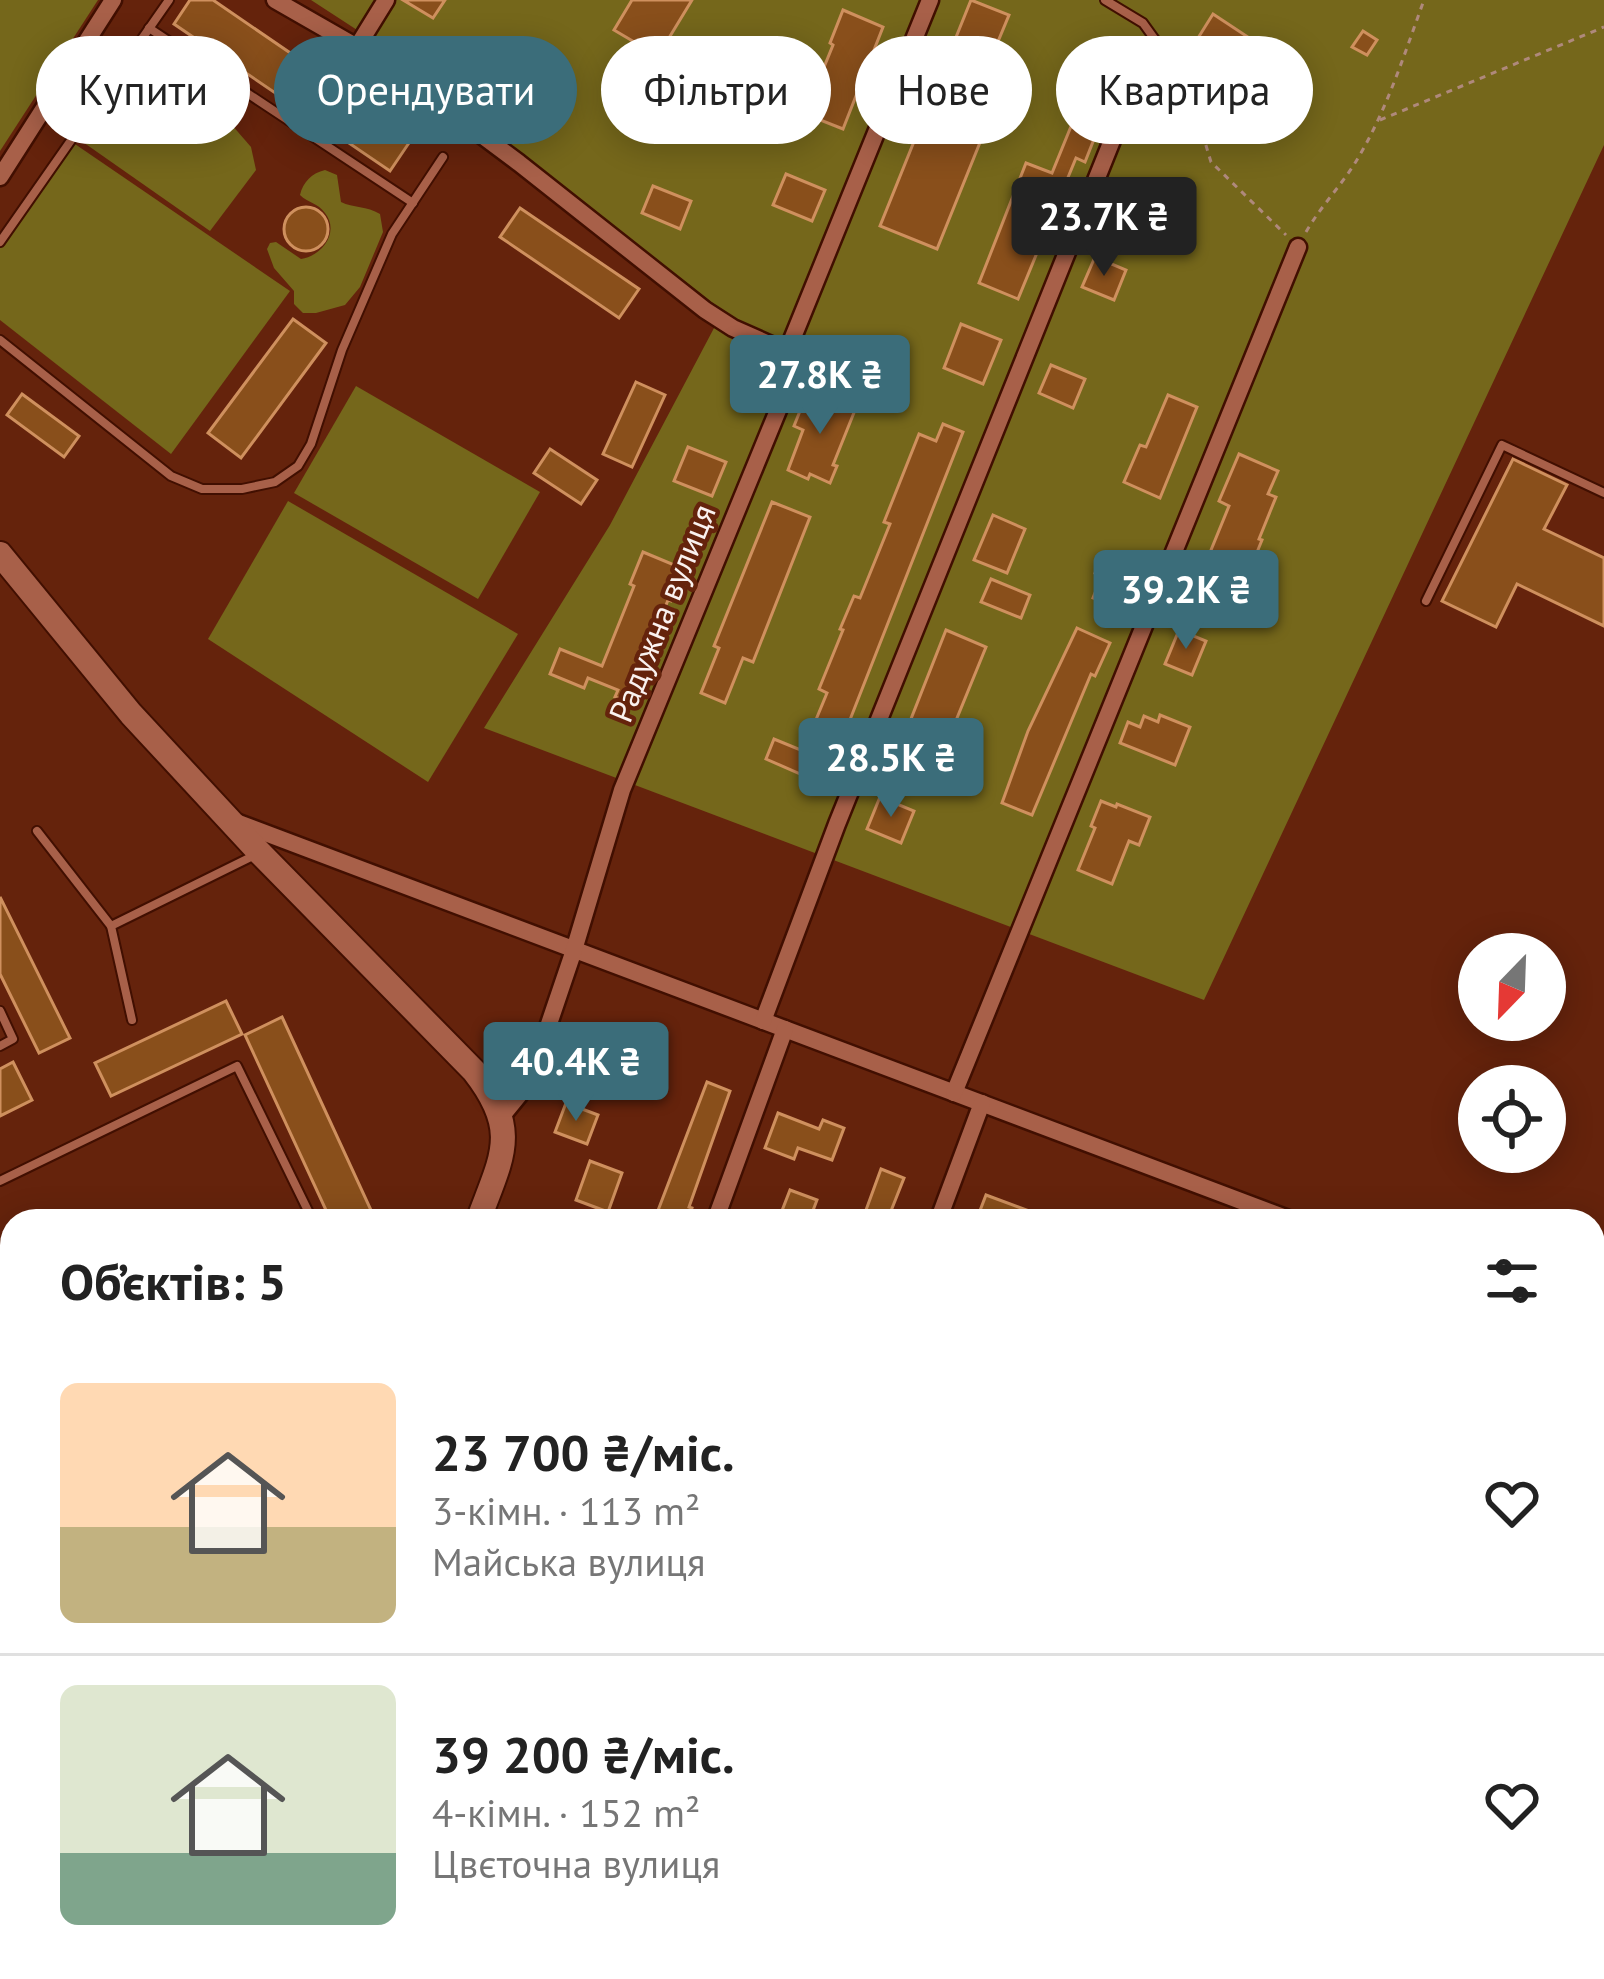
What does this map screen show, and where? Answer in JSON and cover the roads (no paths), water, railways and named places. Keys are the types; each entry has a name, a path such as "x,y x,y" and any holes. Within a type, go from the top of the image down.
{"street":[{"path":"0,177 113,0"},
{"path":"275,0 339,36"},
{"path":"363,36 386,0"},
{"name":"Радужна вулиця","path":"502,1116 529,1083 622,790 788,386 787,352 931,0"},
{"path":"493,144 706,310 787,352"},
{"path":"763,1021 837,824 1112,144"},
{"path":"954,1093 1298,247"},
{"path":"0,554 131,714 490,1092 502,1116 504,1139 482,1209"},
{"path":"229,820 982,1103 1244,1209"},
{"path":"719,1209 785,1029"},
{"path":"942,1209 982,1103"}],"lane":[{"path":"0,242 170,0"},
{"path":"1105,0 1143,23 1152,36"},
{"path":"149,28 413,203"},
{"path":"0,340 171,476 202,489 242,489 275,482 298,466 311,444 342,350 392,234 443,157"},
{"path":"1426,601 1502,445 1604,493"},
{"path":"37,831 111,926 132,1020"},
{"path":"111,926 259,852"},
{"path":"0,1011 13,1039 0,1046"},
{"path":"0,1181 237,1066 308,1209"}]}
